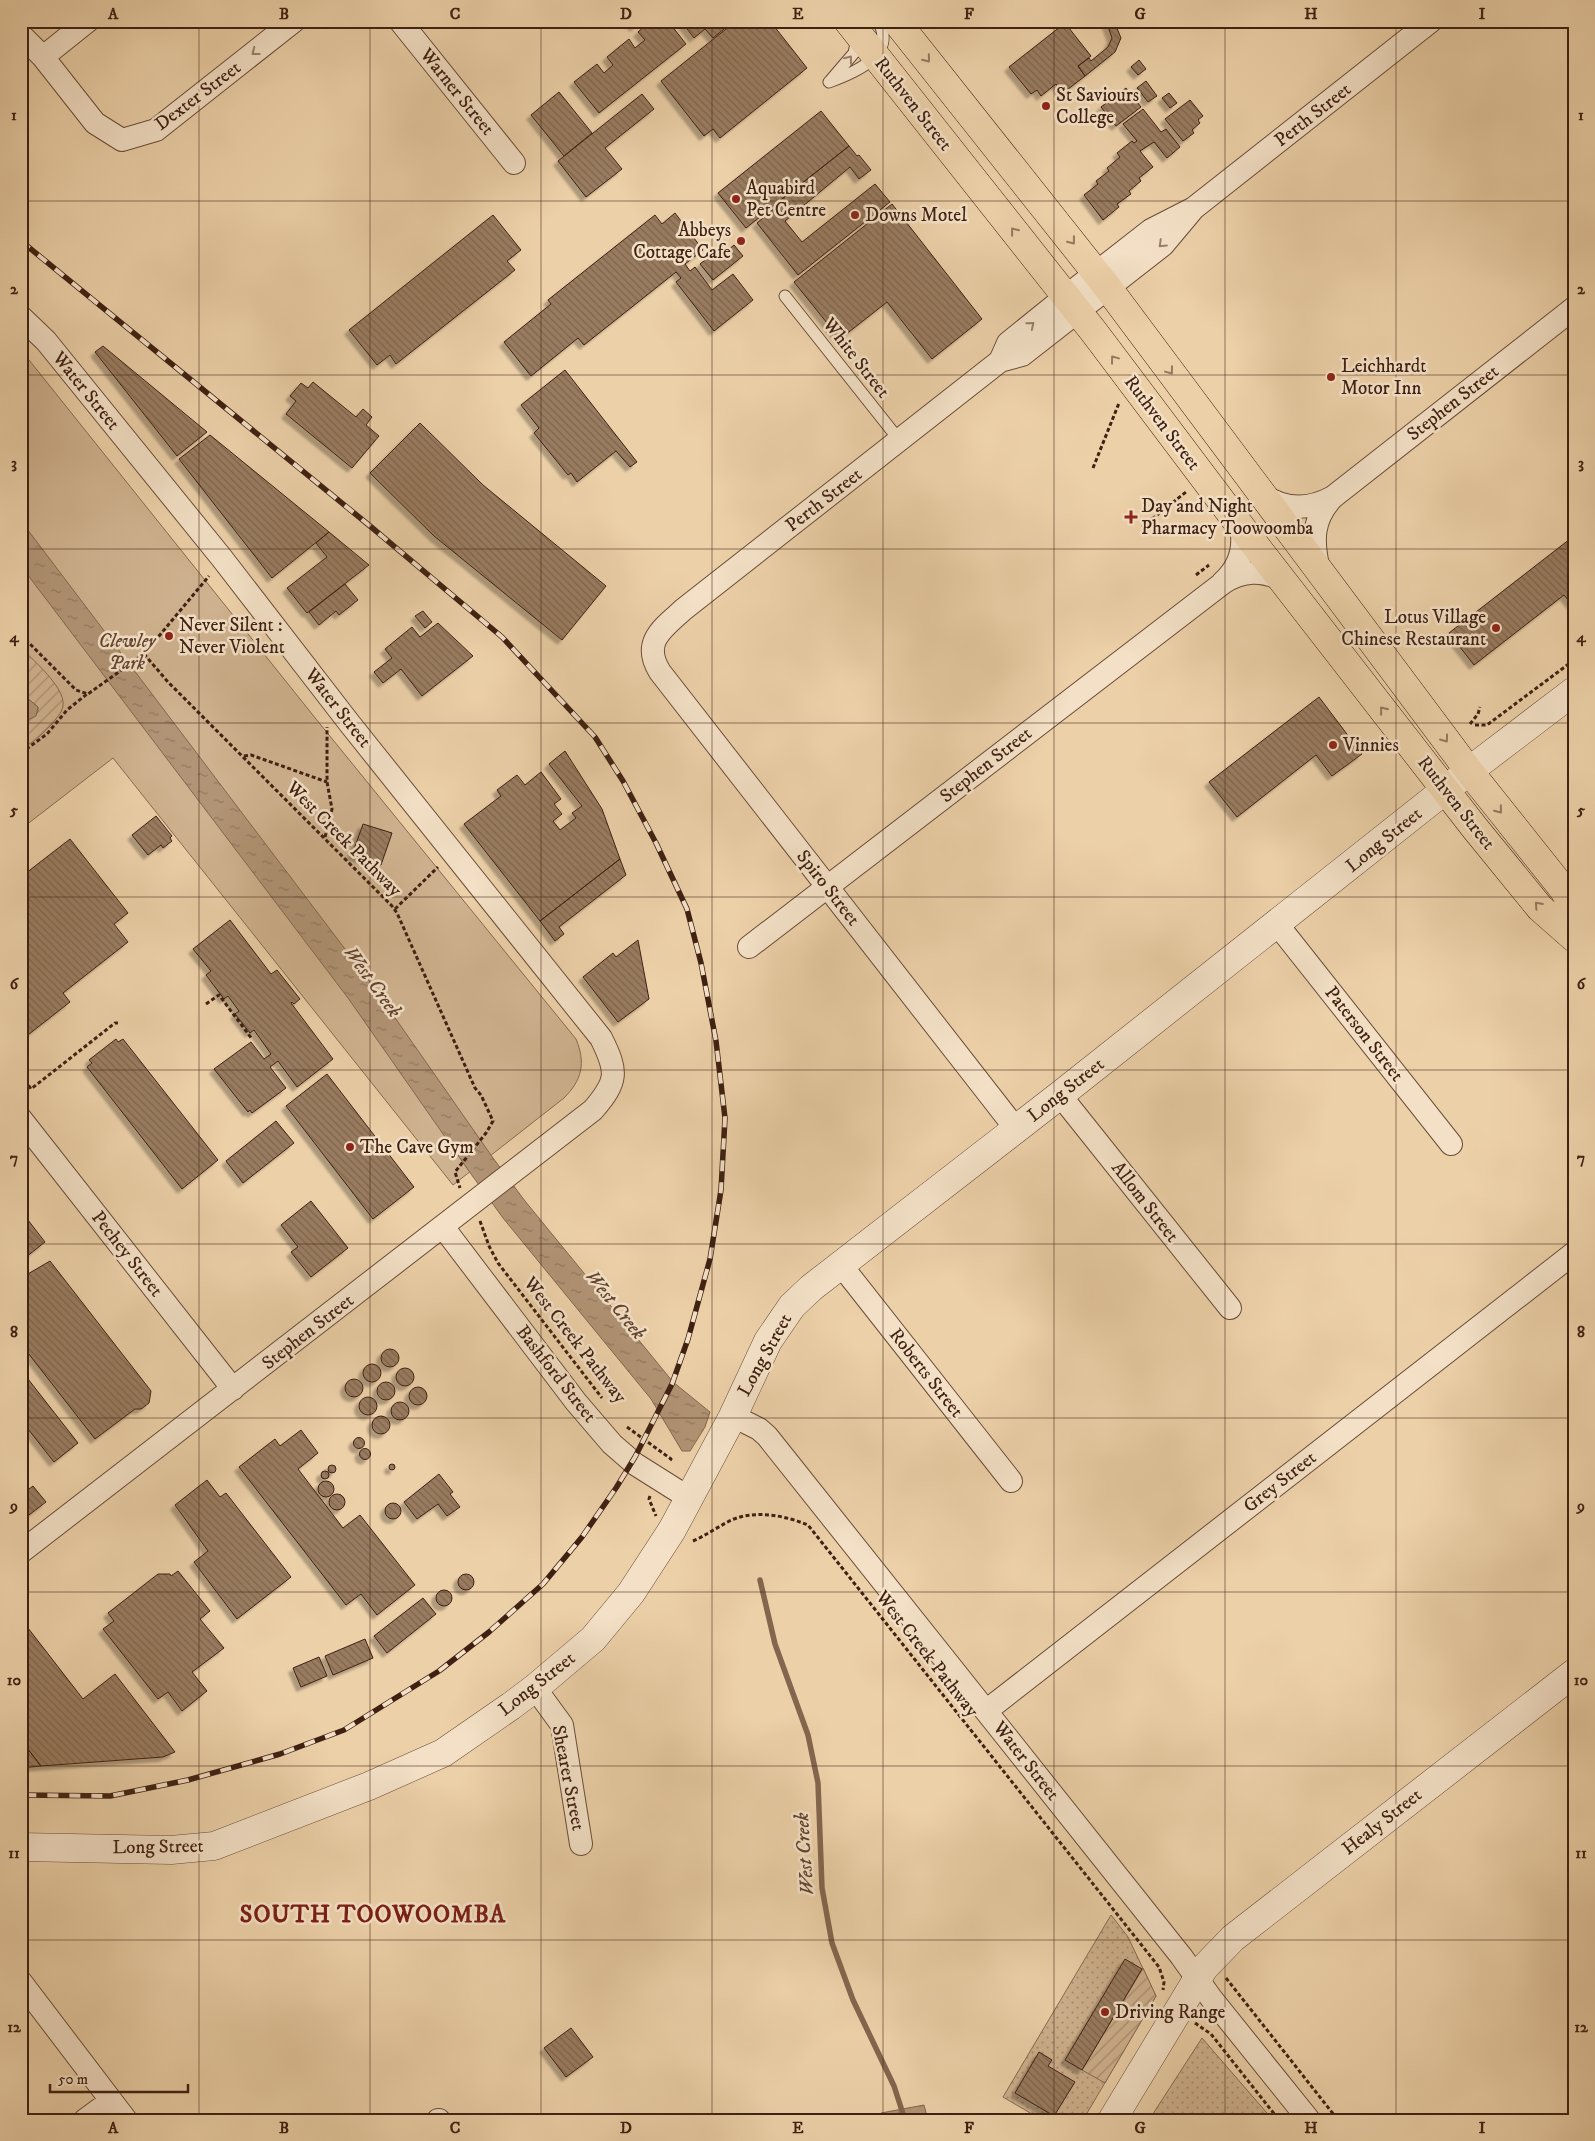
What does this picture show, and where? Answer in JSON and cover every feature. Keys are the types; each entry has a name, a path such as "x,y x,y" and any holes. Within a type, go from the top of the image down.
{"highway":[{"name":"Ruthven Street","path":"896,21 1102,281 1469,771 1563,889 1574,908"},
{"name":"Ruthven Street","path":"861,24 876,56 1071,305 1445,790 1540,908 1574,938"}],"street":[{"path":"43,57 88,21"},
{"name":"Dexter Street","path":"21,35 43,57 95,123 122,140 156,130 294,21"},
{"name":"Warner Street","path":"400,21 514,164"},
{"name":"Perth Street","path":"654,642 662,628 684,609 1000,361 1022,355 1071,305 1102,281 1151,230 1194,208 1431,21"},
{"name":"Stephen Street","path":"1260,492 1279,504 1300,508 1323,503 1574,308"},
{"name":"Water Street","path":"21,317 46,341 221,557 350,724 600,1038 610,1056 614,1076 606,1095 593,1110"},
{"name":"Stephen Street","path":"1319,571 1314,549 1315,527 1325,506 1333,497"},
{"name":"Stephen Street","path":"1223,583 1234,571 1241,557 1243,542 1241,527"},
{"name":"Stephen Street","path":"749,947 1223,583 1237,575 1252,572 1262,573 1283,580"},
{"name":"Spiro Street","path":"654,642 653,658 660,672 1016,1129"},
{"name":"Long Street","path":"21,1847 172,1850 214,1846 360,1790 443,1753 535,1688 593,1639 631,1593 672,1530 733,1416 768,1341 792,1306 811,1288 1060,1095 1469,771 1574,691"},
{"name":"Paterson Street","path":"1277,924 1451,1144"},
{"name":"Allom Street","path":"1060,1095 1230,1308"},
{"name":"Stephen Street","path":"21,1552 443,1228 593,1110"},
{"name":"Pechey Street","path":"21,1119 233,1389"},
{"name":"Bashford Street","path":"443,1228 576,1402 612,1444 635,1464 689,1498"},
{"name":"Grey Street","path":"986,1710 1574,1253"},
{"name":"Roberts Street","path":"841,1265 1011,1481"},
{"name":"Water Street","path":"733,1416 759,1429 767,1436 1181,1956 1309,2120"},
{"name":"Healy Street","path":"1112,2120 1197,1978 1211,1959 1233,1938 1574,1673"},
{"name":"Shearer Street","path":"535,1688 562,1725 581,1844"},
{"path":"21,1982 126,2120"},
{"path":"85,2120 111,2100"}],"lane":[{"path":"861,24 854,53 829,82 847,76 876,56"},
{"name":"White Street","path":"785,296 900,441"}],"path":[{"path":"1092,468 1120,400"},
{"path":"1142,527 1191,488"},
{"path":"21,747 23,752 47,734 67,710 144,654 209,576"},
{"path":"21,635 76,690 88,694"},
{"name":"West Creek Pathway","path":"144,654 168,682 395,910 475,1088 481,1095 493,1121 486,1133 455,1172 460,1190"},
{"path":"1475,725 1486,725 1574,660"},
{"path":"1470,724 1478,714 1480,707"},
{"path":"325,838 332,810 327,782 328,724"},
{"path":"243,756 251,755 327,782"},
{"path":"395,910 440,866"},
{"path":"206,1004 219,995 252,1039"},
{"path":"25,1080 31,1089 115,1023 118,1023"},
{"name":"West Creek Pathway","path":"480,1220 489,1246 498,1263 606,1403"},
{"name":"West Creek Pathway","path":"622,1422 628,1429 671,1459"},
{"path":"651,1491 649,1500 660,1522"},
{"name":"West Creek Pathway","path":"691,1542 734,1519 744,1516 780,1516 808,1525 1158,1967 1164,1982 1161,1996"},
{"path":"1225,1979 1338,2120"},
{"path":"1196,2024 1211,2034 1279,2120"}],"green space":[{"name":"Clewley Park","path":"21,350 316,719 576,1039 581,1063 578,1078 570,1091 564,1098 453,1185 113,758 21,829"},
{"path":"21,648 54,683 63,699 60,714 37,739 27,745 21,743 21,718 26,719 38,712 38,707 21,693"},
{"path":"1111,1915 1128,1937 1156,1996 1083,2120 1042,2120 1003,2097"},
{"path":"1143,1968 1156,1996 1105,2083 1082,2070"},
{"path":"1202,2038 1273,2120 1149,2120"}],"water":[{"path":"21,521 370,982 525,1201 673,1382 710,1412 705,1427 690,1451 682,1451 651,1399 503,1218 348,998 21,566"},
{"path":"21,693 38,707 36,716 30,719 21,718"},
{"path":"924,2105 928,2120 883,2120 881,2113"}],"building":[{"path":"630,21 642,21 634,27"},
{"path":"651,21 668,21 686,44 599,113 574,82 597,64 604,73 613,65 607,57 629,39 635,48 645,40 638,32"},
{"path":"681,21 728,21 730,24 713,38 705,29 694,38"},
{"path":"736,21 770,21 807,68 720,138 713,129 704,136 661,81"},
{"path":"1106,21 1114,21 1121,38 1115,52 1085,76 1078,66 1089,58 1091,61 1108,47 1112,38"},
{"path":"1065,23 1091,56 1078,66 1085,76 1063,93 1056,84 1041,96 1037,90 1031,94 1009,67"},
{"path":"1139,60 1146,69 1138,75 1131,67"},
{"path":"1146,81 1157,96 1148,102 1137,88"},
{"path":"1126,88 1141,107 1116,126 1101,107"},
{"path":"559,92 592,133 564,156 531,115"},
{"path":"1169,93 1177,103 1170,108 1162,98"},
{"path":"642,94 654,109 605,148 622,169 586,197 558,161"},
{"path":"1190,100 1203,116 1198,120 1200,123 1192,130 1194,133 1183,141 1165,119"},
{"path":"1143,109 1161,132 1166,129 1180,147 1167,158 1154,142 1140,151 1153,167 1139,178 1141,181 1129,191 1131,194 1117,204 1119,207 1103,220 1084,195 1098,184 1096,181 1109,171 1107,168 1120,157 1117,153 1132,141 1134,143 1137,141 1123,124"},
{"path":"821,111 849,146 746,228 718,193"},
{"name":"Downs Motel","path":"849,146 871,170 859,179 850,167 785,221 802,242 875,184 890,202 798,275 757,223 775,208 773,206"},
{"path":"892,204 982,319 932,359 887,302 840,339 794,282"},
{"path":"675,213 703,250 685,264 690,271 695,267 712,290 733,274 753,300 714,331 676,282 681,278 676,272 584,345 578,338 531,376 504,342 551,304 548,300 655,215 662,224"},
{"path":"493,215 521,250 507,261 515,270 396,364 390,355 377,365 349,330"},
{"path":"724,245 728,250 734,245 743,256 713,280 700,264"},
{"path":"103,346 207,432 177,456 95,352"},
{"path":"565,370 637,462 630,467 616,451 577,482 571,473 568,475 534,433 539,428 521,405"},
{"path":"313,382 356,417 363,409 372,417 366,425 379,436 352,468 286,414 296,401 290,396 301,383 308,388"},
{"path":"420,423 483,485 606,586 562,640 434,536 370,473"},
{"path":"210,435 329,532 272,578 179,459"},
{"path":"329,532 369,565 307,613 287,588 327,557 316,543"},
{"path":"1570,539 1574,544 1574,607 1564,595 1474,665 1449,633"},
{"path":"345,584 358,600 339,615 336,611 319,625 309,612"},
{"path":"423,611 432,622 425,628 415,616"},
{"path":"438,623 473,656 422,696 401,669 383,683 374,672 392,658 385,649 412,627 420,637"},
{"path":"1319,697 1362,754 1332,776 1316,755 1237,817 1209,782"},
{"path":"565,751 602,809 620,859 540,921 464,824 501,796 497,790 517,775 525,785 541,772 561,799 554,804 562,814 553,821 560,830 576,818 572,813 582,806 549,764"},
{"path":"156,816 172,836 170,838 172,841 163,848 161,845 148,855 132,835"},
{"path":"363,824 392,833 381,865 352,855"},
{"path":"70,839 128,913 114,924 128,942 63,993 70,1002 24,1038 21,1034 21,877"},
{"path":"620,859 626,875 559,927 564,934 555,941 540,921"},
{"path":"230,920 271,974 277,970 300,999 294,1004 291,1003 333,1059 297,1087 278,1061 270,1067 286,1088 252,1113 250,1110 248,1112 214,1069 251,1042 264,1059 271,1054 254,1030 250,1033 235,1014 239,1011 228,996 224,999 206,975 211,971 193,949"},
{"path":"638,940 649,999 618,1022 583,977 613,953 616,957"},
{"path":"116,1039 118,1042 123,1039 218,1160 182,1189 87,1067 92,1063 89,1060"},
{"name":"The Cave Gym","path":"327,1074 414,1187 373,1219 286,1106"},
{"path":"276,1121 294,1143 243,1183 226,1161"},
{"path":"311,1201 348,1248 311,1277 291,1252 298,1247 281,1225"},
{"path":"21,1211 45,1242 21,1261"},
{"path":"50,1261 151,1391 149,1403 141,1409 135,1409 95,1439 21,1344 21,1278"},
{"path":"386,1349 394,1349 399,1354 397,1365 386,1367 381,1362 381,1354"},
{"path":"368,1364 376,1364 381,1369 379,1380 368,1382 363,1377 363,1369"},
{"path":"401,1368 409,1368 414,1373 412,1384 401,1386 396,1381 396,1373"},
{"path":"21,1370 78,1443 54,1462 21,1420"},
{"path":"350,1379 358,1379 363,1384 361,1395 350,1397 345,1392 345,1384"},
{"path":"382,1382 390,1382 395,1387 393,1398 382,1400 377,1395 377,1387"},
{"path":"414,1387 422,1387 427,1392 425,1403 414,1405 409,1400 409,1392"},
{"path":"364,1397 372,1397 377,1402 375,1413 364,1415 359,1410 359,1402"},
{"path":"396,1402 404,1402 409,1407 407,1418 396,1420 391,1415 391,1407"},
{"path":"377,1416 385,1416 390,1421 388,1432 377,1434 372,1429 372,1421"},
{"path":"301,1430 318,1453 298,1469 343,1528 360,1515 415,1585 377,1615 361,1594 346,1605 239,1467 275,1439 280,1446"},
{"path":"359,1437 365,1443 359,1449 353,1443"},
{"path":"365,1448 371,1454 365,1460 359,1454"},
{"path":"392,1464 395,1467 392,1470 389,1467"},
{"path":"332,1465 336,1469 332,1473 328,1469"},
{"path":"325,1471 329,1475 325,1479 321,1475"},
{"path":"439,1474 453,1492 450,1494 460,1507 447,1516 438,1504 417,1519 404,1502"},
{"path":"207,1480 220,1497 226,1493 291,1577 237,1619 194,1562 208,1551 175,1505"},
{"path":"323,1481 329,1481 334,1486 332,1495 323,1497 318,1492 318,1486"},
{"path":"33,1486 46,1502 21,1521 21,1495"},
{"path":"334,1494 340,1494 345,1499 343,1508 334,1510 329,1505 329,1499"},
{"path":"390,1503 396,1503 401,1508 399,1517 390,1519 385,1514 385,1508"},
{"path":"178,1571 210,1611 200,1619 224,1648 192,1672 207,1691 182,1711 168,1692 158,1699 103,1629 114,1621 108,1613 158,1574 170,1574 171,1576"},
{"path":"463,1574 469,1574 474,1579 472,1588 463,1590 458,1585 458,1579"},
{"path":"441,1590 447,1590 452,1595 450,1604 441,1606 436,1601 436,1595"},
{"path":"423,1598 436,1614 387,1653 374,1636"},
{"path":"21,1619 83,1699 115,1674 175,1752 163,1757 41,1766 21,1740"},
{"path":"365,1639 373,1658 333,1675 325,1656"},
{"path":"319,1657 327,1676 301,1687 293,1668"},
{"path":"21,1740 41,1766 21,1768"},
{"name":"Driving Range","path":"1125,1959 1142,1969 1082,2070 1065,2060"},
{"path":"571,2028 593,2057 566,2077 544,2048"},
{"path":"1039,2052 1052,2060 1048,2066 1075,2082 1054,2116 1015,2093"}],"waterway":[{"name":"West Creek","path":"760,1580 775,1644 808,1735 818,1783 822,1888 832,1943 853,2000 894,2086 905,2120"}],"railway":[{"path":"21,241 370,526 502,637 595,737 623,781 656,843 687,909 701,963 716,1041 725,1118 721,1190 710,1259 688,1339 672,1384 635,1457 616,1488 582,1537 543,1584 489,1632 439,1671 344,1730 280,1754 188,1780 110,1796 21,1795"}],"place":[{"name":"St Saviours College","path":"1046,106"},
{"name":"Aquabird Pet Centre","path":"736,199"},
{"name":"Downs Motel","path":"855,215"},
{"name":"Abbeys Cottage Cafe","path":"741,241"},
{"name":"Leichhardt Motor Inn","path":"1331,377"},
{"name":"Day and Night Pharmacy Toowoomba","path":"1131,517"},
{"name":"Lotus Village Chinese Restaurant","path":"1496,628"},
{"name":"Never Silent : Never Violent","path":"169,636"},
{"name":"Vinnies","path":"1333,745"},
{"name":"The Cave Gym","path":"350,1147"},
{"name":"Driving Range","path":"1105,2012"}],"district":[{"name":"SOUTH TOOWOOMBA","path":"373,1915"}]}
